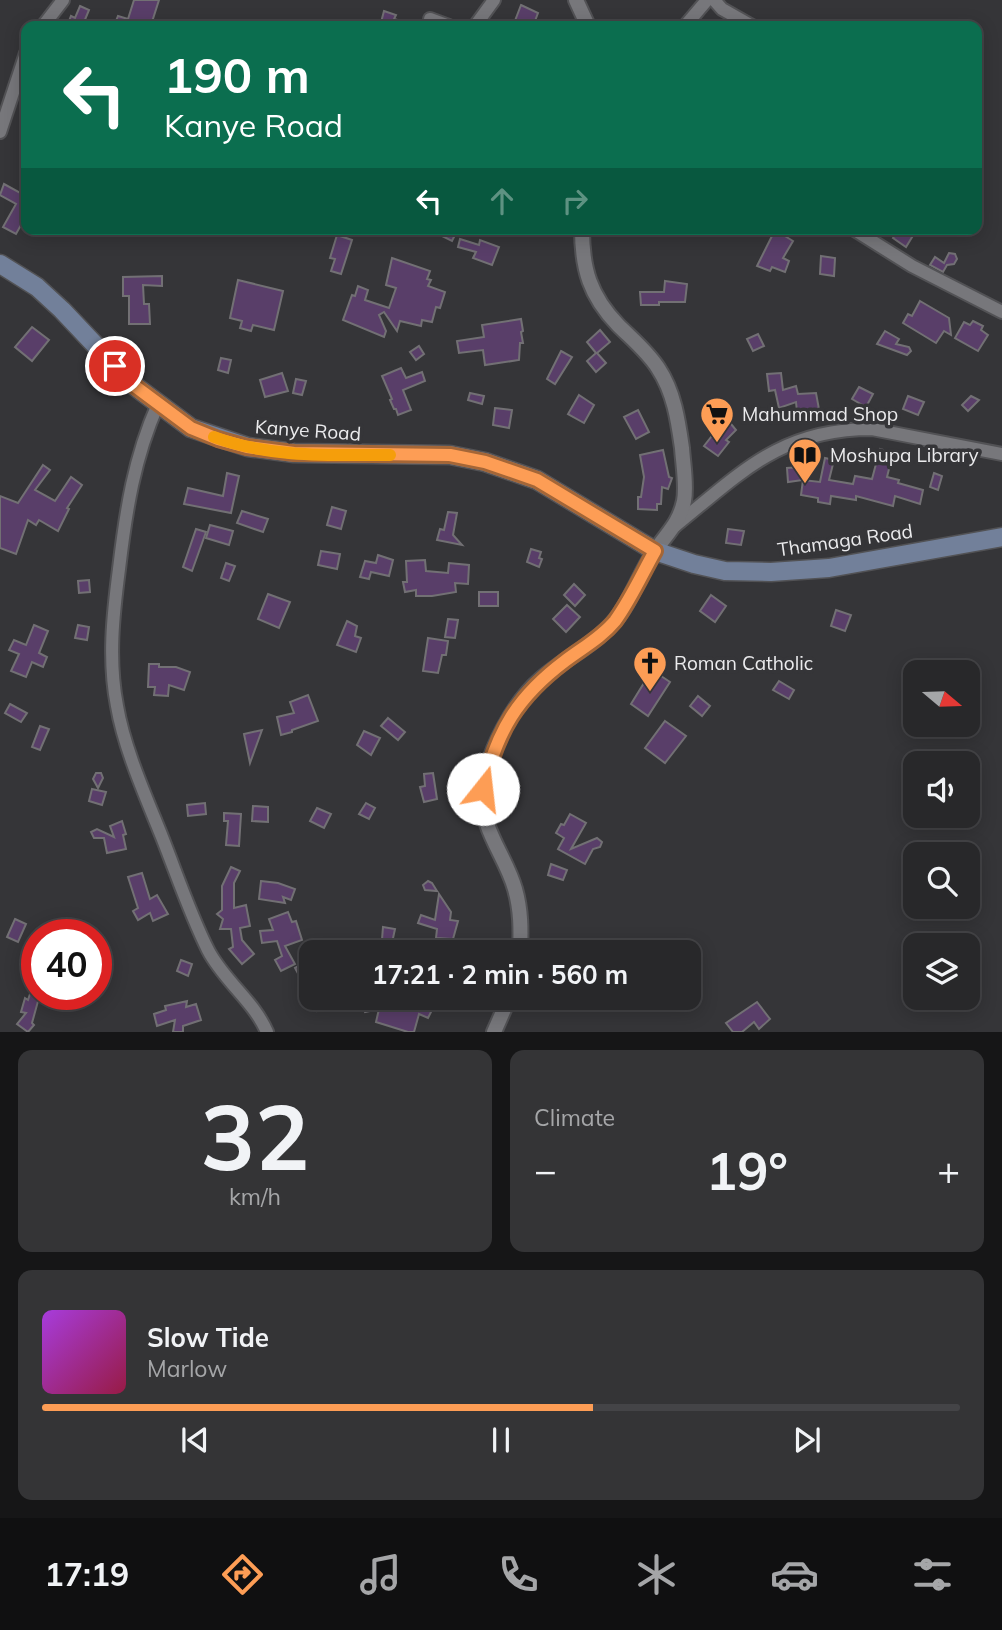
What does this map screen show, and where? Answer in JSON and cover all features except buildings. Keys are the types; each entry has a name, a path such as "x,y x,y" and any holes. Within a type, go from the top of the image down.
{"main road":[{"name":"Kanye Road","path":"0,264 37,287 132,384 191,428 247,447 294,453 450,455 485,462 537,480 655,551"},
{"name":"Thamaga Road","path":"655,551 725,571 771,572 829,568 1002,537"}],"street":[{"path":"47,21 63,0"},
{"path":"479,21 494,0"},
{"path":"689,21 707,0"},
{"path":"714,0 722,9 743,21"},
{"path":"575,2 585,21"},
{"path":"430,19 435,21"},
{"path":"0,132 21,68"},
{"path":"582,235 585,268 596,297 658,368 671,392 678,422 684,486 684,499 675,526"},
{"path":"863,235 912,266 1002,312"},
{"path":"158,404 143,438 134,470 121,554 112,625 117,707 147,800 204,941 218,966 253,1007 267,1031"},
{"path":"520,940 521,918 515,890 482,812 483,789 489,765 503,731 518,706 539,680 597,639 614,621 655,551 675,526 735,475 764,456 787,444 814,435 851,429 872,429 1002,454"},
{"path":"494,1031 504,1010"}],"slow traffic":[{"path":"214,437 272,451 390,455"}],"place":[{"name":"Mahummad Shop","path":"717,444"},
{"name":"Moshupa Library","path":"805,485"},
{"name":"Roman Catholic","path":"650,693"}],"route":[{"path":"115,366 132,384 191,428 218,439 247,447 294,453 450,455 485,462 537,480 655,551 614,621 597,639 539,680 518,706 503,731 489,765 483,789"}]}
